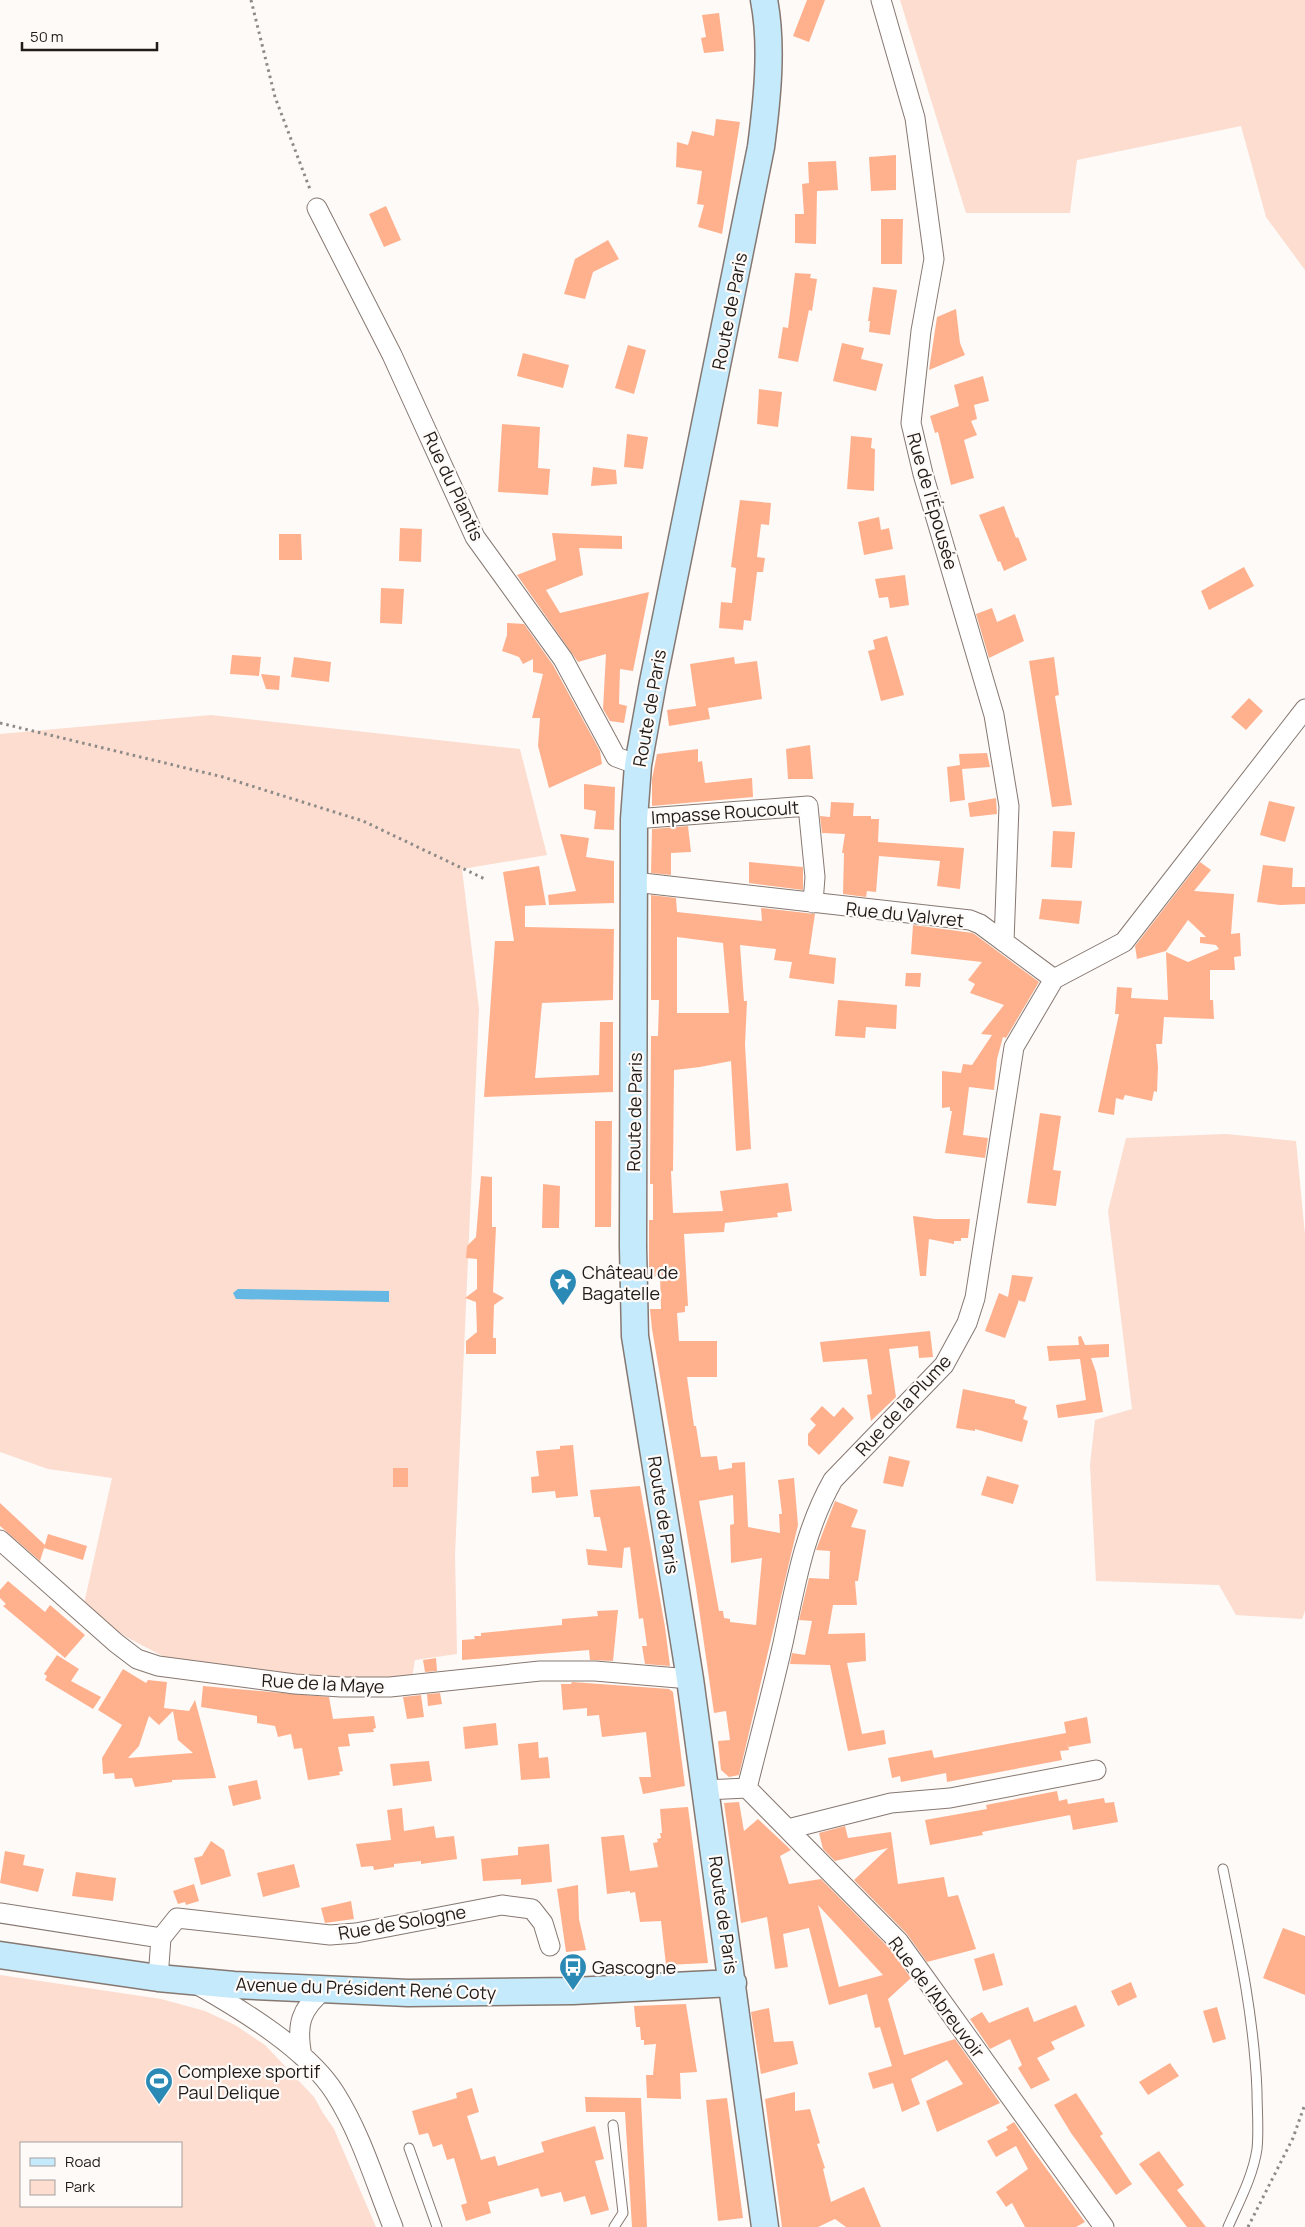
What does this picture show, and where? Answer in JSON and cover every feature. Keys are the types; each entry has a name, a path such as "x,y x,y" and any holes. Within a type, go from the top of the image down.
{"main road":[{"name":"Route de Paris","path":"764,0 767,37 767,104 761,147 638,764 634,819 633,1257 635,1336 690,1679 734,1983 765,2227"},
{"name":"Avenue du Président René Coty","path":"0,1955 190,1981 408,1993 491,1993 734,1983"}],"street":[{"name":"Rue de l'Épousée","path":"881,0 915,118 934,259 921,331 911,423 923,474 994,715 1009,806 1004,942"},
{"name":"Rue du Plantis","path":"318,208 392,355 474,537 563,659 616,757 638,764"},
{"path":"1054,979 1124,942 1305,709"},
{"name":"Impasse Roucoult","path":"634,819 808,806 815,877 813,903"},
{"name":"Rue du Valvret","path":"634,882 970,920 980,924 1054,979"},
{"name":"Rue de la Plume","path":"747,1788 774,1683 806,1540 822,1500 833,1480 944,1365 968,1323 975,1298 1014,1047 1054,979"},
{"name":"Rue de la Maye","path":"0,1540 116,1643 137,1659 158,1666 295,1684 341,1687 390,1687 540,1671 595,1671 690,1679"},
{"path":"788,1829 891,1802 950,1798 1096,1770"},
{"path":"705,1790 747,1788"},
{"name":"Rue de l'Abreuvoir","path":"747,1788 899,1942 1104,2227"},
{"name":"Rue de Sologne","path":"161,1938 177,1918 330,1935 356,1933 502,1905 532,1909 543,1923 550,1946"},
{"path":"0,1913 161,1938 158,1978"},
{"path":"190,1981 238,2008 302,2056 334,2092 352,2123 393,2227"},
{"path":"302,2056 298,2036 301,2017 311,2000 325,1989"}],"lane":[{"path":"1223,1869 1244,1974 1255,2059 1258,2126 1257,2149 1251,2175 1228,2227"},
{"path":"613,2125 623,2213 614,2227"},
{"path":"409,2148 437,2227"}],"path":[{"path":"251,0 275,97 318,208"},
{"path":"0,723 223,777 354,818 487,880"},
{"path":"1248,2227 1293,2138 1305,2104"}],"green space":[{"path":"900,0 1305,0 1305,270 1266,217 1241,126 1077,160 1070,213 966,213"},
{"path":"211,715 520,749 547,855 462,869 479,1009 455,1555 457,1654 415,1660 412,1678 367,1680 246,1672 178,1664 128,1638 83,1608 112,1478 48,1469 0,1452 0,734"},
{"path":"1226,1134 1296,1141 1305,1235 1305,1611 1302,1619 1236,1615 1219,1585 1096,1581 1090,1465 1095,1420 1132,1409 1108,1211 1126,1138"},
{"name":"Complexe sportif Paul Delique","path":"0,1975 161,1999 205,2011 235,2025 265,2045 314,2097 334,2129 376,2227 0,2227"}],"water":[{"path":"238,1289 389,1291 389,1302 236,1299 233,1293"}],"building":[{"path":"807,0 825,0 809,42 793,36"},
{"path":"719,13 724,51 704,53 701,38 706,37 702,15"},
{"path":"716,119 740,122 722,234 698,227 704,205 697,204 702,171 676,167 677,142 688,145 692,131 714,136"},
{"path":"896,155 896,190 871,191 869,157"},
{"path":"836,161 838,190 817,191 816,244 795,243 795,214 804,214 802,184 809,183 808,162"},
{"path":"386,206 401,240 384,247 369,214"},
{"path":"881,219 903,219 902,264 881,264"},
{"path":"608,240 619,259 593,272 585,299 564,294 575,259"},
{"path":"795,273 811,274 810,278 817,279 812,311 809,310 798,362 778,358 783,327 788,328"},
{"path":"873,287 897,290 890,335 869,332 870,321 868,321"},
{"path":"956,309 960,343 965,355 929,370 937,317"},
{"path":"842,343 864,348 861,359 883,364 876,391 833,381"},
{"path":"628,345 646,350 634,394 615,388"},
{"path":"523,353 569,365 563,388 517,376"},
{"path":"983,376 989,401 974,405 977,419 971,421 977,435 964,440 974,478 951,485 938,432 935,433 930,416 959,406 954,385"},
{"path":"759,389 782,392 778,427 757,424"},
{"path":"502,424 540,427 538,468 550,469 548,495 498,492"},
{"path":"627,434 648,437 643,469 624,467"},
{"path":"851,436 872,438 871,448 875,449 874,491 847,489"},
{"path":"593,467 616,470 617,484 591,486"},
{"path":"740,500 771,503 769,525 761,524 757,557 765,558 763,572 757,572 751,621 744,620 743,630 719,628 721,602 732,603 736,568 731,567"},
{"path":"1004,506 1027,560 1004,571 1000,561 998,562 979,515"},
{"path":"879,517 881,530 889,528 893,549 864,555 858,522"},
{"path":"400,528 422,529 421,562 399,561"},
{"path":"552,533 622,536 622,549 579,548 583,575 546,590 560,613 649,592 633,671 620,669 619,704 627,706 624,723 610,721 603,709 606,654 578,662 517,575 556,560"},
{"path":"279,534 301,534 302,560 279,560"},
{"path":"1244,567 1254,586 1209,610 1201,591"},
{"path":"905,575 909,605 890,608 888,597 879,598 875,579"},
{"path":"381,588 404,589 402,624 380,623"},
{"path":"992,608 997,622 1015,614 1024,641 989,658 976,614"},
{"path":"507,623 524,624 553,665 600,751 602,764 549,788 538,746 540,718 532,718 543,674 533,672 533,659 523,664 519,657 502,651 507,635"},
{"path":"887,636 904,695 881,701 868,651 875,649 873,640"},
{"path":"232,655 261,657 259,676 230,674"},
{"path":"294,657 331,662 329,682 291,677"},
{"path":"734,657 735,664 757,661 762,699 708,708 710,719 669,726 667,710 696,706 690,664"},
{"path":"1054,657 1059,695 1055,696 1072,805 1052,807 1029,661"},
{"path":"261,674 280,676 279,690 266,689"},
{"path":"1249,698 1263,711 1246,730 1231,717"},
{"path":"810,745 813,779 788,779 786,749"},
{"path":"698,749 698,762 702,761 705,783 752,778 753,797 652,806 652,779 657,754"},
{"path":"987,753 990,767 962,769 965,800 950,802 947,767 960,765 959,754"},
{"path":"584,784 615,787 614,830 594,829 596,811 584,809"},
{"path":"996,798 997,814 970,817 968,803"},
{"path":"1269,801 1295,807 1285,842 1260,835"},
{"path":"831,802 854,803 853,816 871,816 871,819 879,819 878,842 964,848 960,889 937,886 940,861 879,856 876,892 867,891 866,897 843,894 844,853 842,853 845,834 822,833 820,816 830,817"},
{"path":"688,826 691,852 671,853 671,875 651,873 652,829"},
{"path":"1053,831 1075,832 1072,868 1051,867"},
{"path":"560,834 589,838 586,857 614,861 614,903 549,905 548,895 576,891"},
{"path":"749,862 803,867 803,890 749,883"},
{"path":"1200,862 1211,870 1194,891 1234,894 1231,934 1240,933 1241,956 1234,957 1235,970 1210,970 1210,1000 1213,1000 1214,1019 1164,1017 1162,1044 1156,1044 1158,1067 1157,1092 1154,1091 1152,1101 1125,1095 1123,1100 1116,1098 1114,1115 1098,1112 1119,1014 1115,1014 1117,987 1132,988 1131,998 1168,1000 1166,952 1188,962 1219,949 1216,945 1200,943 1200,937 1206,937 1188,920 1166,951 1137,959 1135,946"},
{"path":"1263,865 1293,868 1292,887 1305,887 1305,904 1280,905 1257,902"},
{"path":"539,866 546,905 525,906 525,927 614,929 613,1000 542,1003 535,1078 599,1075 600,1022 613,1022 613,1092 484,1097 495,941 514,941 503,872"},
{"path":"651,895 676,898 677,912 762,921 761,908 815,914 809,954 836,958 834,984 789,978 792,962 774,960 776,949 740,945 744,1001 747,1001 745,1045 751,1149 736,1151 731,1061 674,1070 673,1171 671,1171 673,1213 723,1211 720,1191 788,1183 792,1211 777,1213 778,1217 725,1223 724,1232 684,1234 688,1306 685,1306 685,1312 677,1313 679,1341 717,1341 717,1377 687,1377 694,1426 696,1426 701,1457 717,1456 719,1470 732,1468 732,1463 745,1462 748,1527 780,1533 779,1514 782,1514 778,1480 794,1478 798,1525 739,1775 729,1777 721,1770 718,1741 730,1740 726,1711 714,1713 696,1588 652,1329 650,1309 661,1309 660,1275 649,1278 649,1220 653,1220 653,1184 650,1184 651,1036 658,1036 659,1000 651,1000","holes":["677,937 723,943 729,1013 677,1013","733,1495 734,1524 730,1525 731,1563 762,1558 756,1625 730,1622 730,1619 724,1618 723,1611 719,1611 699,1501"]},
{"path":"1042,899 1082,901 1079,924 1039,919"},
{"path":"913,925 973,933 1039,982 1006,1038 1003,1037 997,1059 994,1090 969,1087 963,1135 988,1138 985,1158 945,1153 952,1111 950,1111 950,1107 942,1108 942,1071 961,1073 963,1064 972,1065 992,1035 981,1034 1004,1005 970,993 975,984 968,980 982,962 911,954"},
{"path":"906,973 921,973 920,987 905,986"},
{"path":"838,1000 897,1005 896,1029 866,1027 865,1038 835,1036"},
{"path":"1040,1113 1061,1116 1053,1170 1061,1171 1056,1206 1027,1203"},
{"path":"595,1121 612,1121 611,1227 595,1227"},
{"path":"481,1176 492,1177 492,1227 496,1227 493,1292 504,1298 494,1305 493,1338 496,1338 496,1354 466,1354 466,1341 477,1332 476,1302 465,1298 477,1289 477,1259 466,1258 467,1246 476,1237"},
{"path":"543,1184 560,1186 559,1228 542,1228"},
{"path":"913,1216 935,1219 970,1219 968,1238 954,1241 954,1244 929,1239 926,1276 920,1276"},
{"path":"1012,1275 1033,1277 1025,1302 1019,1300 1005,1338 985,1331 999,1293 1008,1297"},
{"path":"930,1331 933,1357 919,1358 918,1346 889,1349 896,1397 871,1421 867,1395 872,1394 867,1359 823,1362 820,1342"},
{"path":"1081,1336 1085,1345 1109,1344 1109,1357 1091,1358 1096,1372 1103,1412 1058,1418 1056,1405 1086,1400 1080,1359 1049,1361 1047,1346 1079,1345 1078,1337"},
{"path":"963,1389 1015,1400 1015,1403 1027,1407 1023,1419 1028,1421 1022,1442 975,1429 975,1431 956,1428"},
{"path":"822,1406 834,1417 843,1407 854,1418 819,1455 808,1445 808,1434 816,1425 810,1419"},
{"path":"573,1445 578,1496 556,1498 555,1491 532,1493 531,1477 539,1476 536,1451 560,1449 560,1446"},
{"path":"889,1456 910,1461 903,1487 883,1483"},
{"path":"393,1468 408,1468 408,1487 393,1487"},
{"path":"987,1476 1019,1485 1013,1504 981,1495"},
{"path":"640,1486 670,1666 645,1664 642,1646 647,1646 643,1618 639,1619 630,1547 624,1548 622,1568 588,1565 586,1549 607,1551 600,1517 594,1517 590,1490"},
{"path":"835,1501 858,1510 851,1527 866,1530 858,1581 855,1581 857,1605 833,1605 828,1634 865,1633 866,1661 847,1663 862,1734 884,1730 886,1744 848,1751 830,1665 790,1664 792,1653 805,1655 812,1621 799,1620 809,1578 829,1579 830,1551 816,1550"},
{"path":"0,1503 45,1545 40,1561 0,1526"},
{"path":"48,1534 87,1546 83,1560 44,1548"},
{"path":"8,1581 45,1612 50,1605 85,1635 65,1658 3,1606 6,1604 0,1598 0,1590"},
{"path":"618,1610 613,1661 590,1660 589,1650 462,1660 462,1640 475,1639 474,1636 481,1636 481,1633 562,1625 562,1619 598,1616 597,1611"},
{"path":"57,1655 79,1669 71,1681 101,1697 93,1709 45,1680 47,1676 44,1674"},
{"path":"436,1658 437,1671 425,1672 423,1660"},
{"path":"123,1669 146,1683 148,1680 167,1682 164,1708 189,1711 195,1700 216,1778 172,1780 172,1782 135,1787 132,1778 115,1779 114,1773 103,1774 102,1758 122,1725 98,1710","holes":["173,1711 178,1740 193,1753 128,1758 139,1746 149,1716 159,1725"]},
{"path":"572,1682 669,1689 673,1692 685,1786 643,1794 639,1777 651,1777 646,1732 602,1737 599,1715 587,1716 587,1708 563,1710 561,1684 571,1684"},
{"path":"203,1686 329,1697 333,1719 374,1716 376,1728 373,1729 374,1732 348,1734 350,1746 338,1747 343,1771 339,1772 340,1775 308,1780 302,1748 294,1749 291,1734 278,1737 275,1726 257,1723 257,1716 201,1707"},
{"path":"440,1693 442,1704 428,1706 427,1694"},
{"path":"421,1695 424,1717 407,1719 403,1697"},
{"path":"1087,1717 1091,1743 1068,1747 1069,1750 1060,1751 1062,1760 947,1782 946,1773 901,1782 900,1776 892,1778 888,1758 932,1750 934,1758 1066,1733 1064,1722"},
{"path":"496,1723 498,1745 465,1749 463,1727"},
{"path":"538,1742 539,1758 548,1757 550,1778 521,1780 518,1744"},
{"path":"429,1761 432,1781 393,1786 390,1764"},
{"path":"257,1780 261,1799 233,1806 228,1786"},
{"path":"1057,1791 1059,1801 1067,1799 1068,1804 1104,1798 1105,1803 1114,1802 1118,1822 1073,1830 1070,1815 982,1832 983,1835 930,1845 925,1820 987,1809 986,1805"},
{"path":"739,1802 744,1831 758,1819 791,1850 780,1856 789,1884 821,1879 890,1949 911,1978 888,1999 904,2055 955,2039 1000,2103 937,2132 926,2101 963,2084 947,2060 911,2079 920,2104 902,2112 893,2083 873,2089 868,2073 892,2066 880,2027 875,2028 867,1994 829,2005 809,1928 783,1934 788,1967 775,1969 767,1917 741,1923 724,1803","holes":["818,1905 883,1975 839,1987"]},
{"path":"688,1807 708,1963 666,1965 661,1921 640,1922 635,1892 607,1894 601,1837 624,1835 630,1871 658,1867 653,1843 658,1842 657,1839 661,1838 660,1809"},
{"path":"402,1808 404,1831 434,1826 436,1838 454,1836 457,1859 421,1864 421,1861 394,1864 394,1867 374,1870 373,1866 361,1867 356,1844 391,1840 387,1810"},
{"path":"845,1826 848,1838 891,1832 898,1884 944,1877 948,1897 958,1895 976,1949 927,1962 907,1934 854,1880 888,1848 835,1861 823,1849 819,1833"},
{"path":"211,1841 224,1850 231,1876 201,1885 194,1858 202,1856"},
{"path":"549,1844 552,1882 521,1885 521,1879 483,1881 481,1859 518,1855 518,1847"},
{"path":"5,1851 25,1855 23,1865 44,1869 38,1892 0,1883"},
{"path":"294,1864 300,1887 263,1897 257,1873"},
{"path":"76,1872 116,1878 113,1901 72,1896"},
{"path":"194,1884 199,1901 186,1905 185,1902 178,1904 173,1891"},
{"path":"578,1885 579,1919 586,1950 566,1952 557,1889"},
{"path":"351,1901 354,1919 325,1923 321,1908"},
{"path":"1283,1928 1305,1936 1305,1995 1263,1978"},
{"path":"994,1953 1003,1985 983,1991 974,1959"},
{"path":"1131,1982 1137,1997 1118,2006 1111,1991"},
{"path":"686,2004 697,2072 680,2073 681,2099 647,2098 646,2075 653,2075 656,2044 644,2045 644,2040 641,2040 640,2027 636,2027 634,2006"},
{"path":"1076,2005 1085,2026 1051,2042 1055,2049 1037,2058 1050,2080 1031,2089 1018,2068 1022,2065 1010,2039 990,2049 970,2019 982,2012 989,2023 1028,2007 1034,2022"},
{"path":"1217,2007 1226,2039 1213,2043 1203,2011"},
{"path":"769,2008 774,2042 793,2041 798,2064 761,2074 751,2012"},
{"path":"1170,2063 1179,2076 1148,2095 1139,2082"},
{"path":"472,2088 479,2112 467,2116 481,2160 495,2156 498,2166 544,2152 541,2142 595,2126 604,2159 595,2161 609,2210 591,2215 585,2196 564,2202 561,2192 541,2197 538,2188 488,2202 491,2213 466,2221 461,2205 467,2203 454,2158 447,2160 442,2144 433,2147 428,2133 419,2135 412,2111 457,2098 456,2093"},
{"path":"795,2092 795,2111 810,2109 820,2143 817,2144 825,2168 823,2169 831,2202 864,2187 881,2227 846,2227 835,2219 818,2227 782,2227 765,2099"},
{"path":"1076,2093 1103,2134 1100,2136 1132,2184 1116,2195 1071,2133 1054,2105"},
{"path":"585,2097 641,2098 647,2227 632,2227 625,2112 586,2112"},
{"path":"727,2098 743,2218 718,2221 706,2100"},
{"path":"1014,2122 1085,2222 1076,2227 1025,2227 1012,2203 1006,2207 996,2192 1028,2169 1016,2146 996,2157 987,2141 1008,2130 1006,2127"},
{"path":"1159,2151 1184,2185 1177,2190 1206,2227 1187,2227 1139,2164"}],"place":[{"name":"Château de Bagatelle","path":"563,1306"},
{"name":"Gascogne","path":"573,1991"},
{"name":"Complexe sportif Paul Delique","path":"159,2105"}]}
